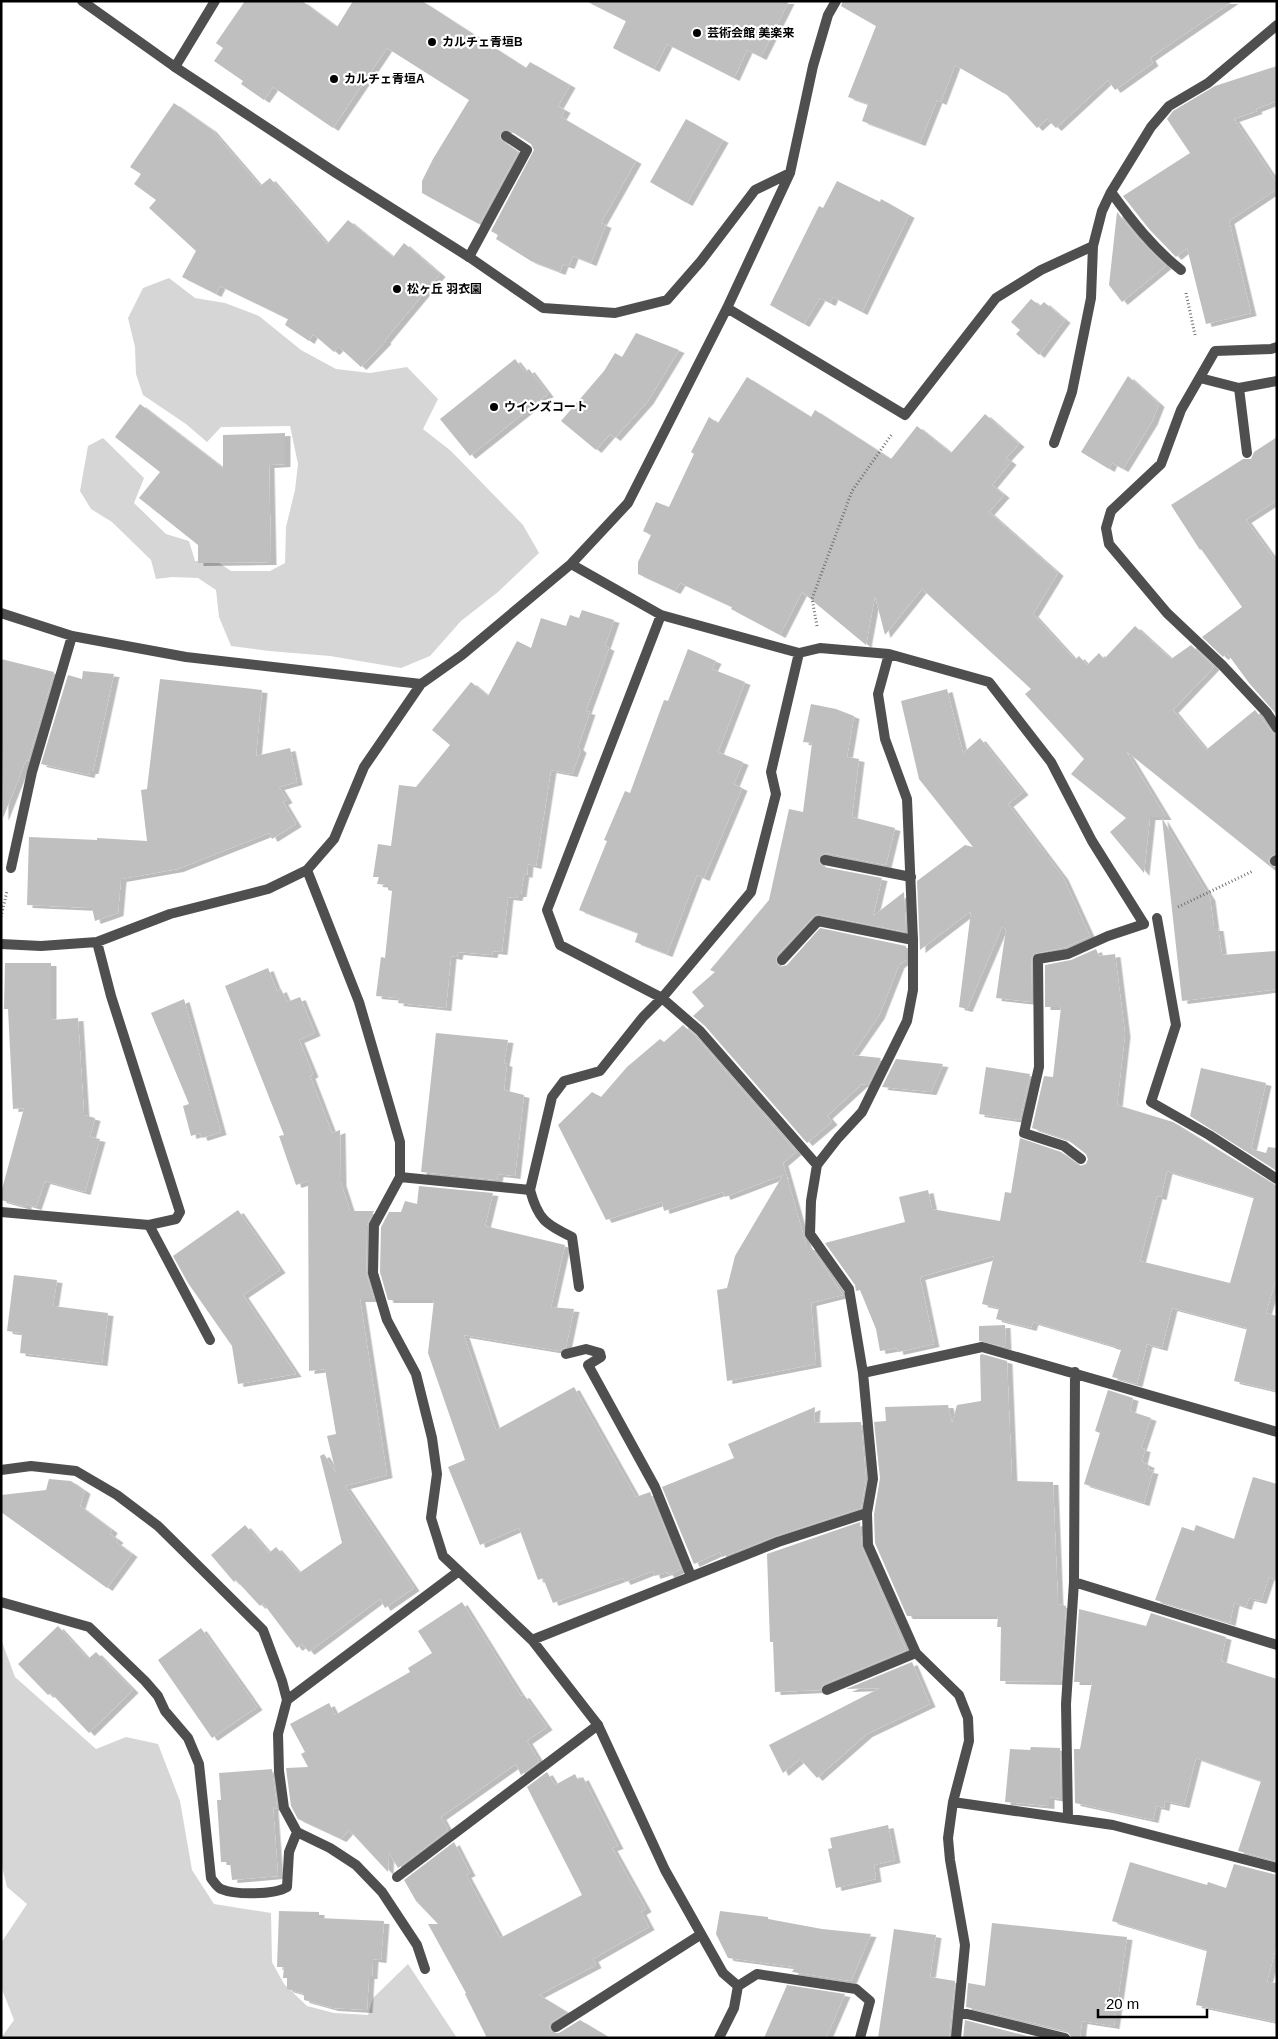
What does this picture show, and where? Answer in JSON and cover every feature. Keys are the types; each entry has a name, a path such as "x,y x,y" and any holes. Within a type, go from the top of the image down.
{"street":[{"path":"175,67 215,1"},
{"path":"1,944 41,946 97,942 170,914 268,890 307,870 334,840 364,767 421,684 462,655 571,564 628,503 728,308 790,173 813,66 828,15 836,1"},
{"path":"88,3 175,67 336,173 469,257 543,308 615,313 667,300 701,261 754,190 790,173"},
{"path":"1054,443 1072,392 1091,298 1093,246 1102,211 1111,192 1151,128 1169,106 1208,83 1277,25"},
{"path":"469,257 527,150 506,136"},
{"path":"1111,192 1144,235 1162,255 1181,270"},
{"path":"728,308 905,416 996,298 1041,270 1093,246"},
{"path":"1277,347 1271,349 1215,351 1181,410 1161,464 1111,511 1106,528 1109,544 1167,613 1235,679 1267,713 1277,728"},
{"path":"1200,378 1239,388 1277,381"},
{"path":"1239,388 1247,453"},
{"path":"571,564 661,616 799,653 820,648 889,654 989,682 1051,762 1092,840 1144,924 1108,936 1068,954 1038,959 1039,1067 1024,1133 1064,1146 1081,1159"},
{"path":"1,613 72,636 186,657 421,684"},
{"path":"661,616 547,910 560,945 662,998 700,1031 817,1165"},
{"path":"11,868 32,772 72,636"},
{"path":"580,1287 572,1237 553,1228 536,1211 530,1190 552,1097 564,1081 600,1071 643,1017 662,998 752,892 776,794 771,772 799,653"},
{"path":"889,654 878,694 885,739 907,800 914,940 913,990 907,1021 862,1112 817,1165 811,1201 810,1234 849,1289 863,1373 873,1480 867,1513 868,1545 916,1653 959,1695 968,1718 969,1741 953,1802 948,1838 965,1946 956,2038"},
{"path":"825,860 911,878"},
{"path":"307,870 359,1002 400,1142 400,1177 374,1226 373,1273 387,1320 416,1374 432,1438 437,1474 431,1518 443,1556 532,1640 598,1725 664,1870 723,1974 738,1986"},
{"path":"1157,918 1176,1025 1152,1102 1277,1179"},
{"path":"782,960 818,921 914,940"},
{"path":"1,1212 149,1225 176,1219 180,1212 111,996 97,942"},
{"path":"400,1177 530,1190"},
{"path":"149,1225 210,1340"},
{"path":"863,1373 982,1347 1076,1372 1277,1432"},
{"path":"566,1354 586,1349 600,1352 601,1357 588,1365 655,1487 691,1576"},
{"path":"1068,1818 1066,1704 1074,1582 1076,1372"},
{"path":"1,1470 31,1466 76,1471 117,1495 158,1526 263,1630 282,1681 286,1700 278,1734 279,1771 284,1808 296,1832 330,1848 356,1865 382,1892 417,1945 425,1969"},
{"path":"532,1640 778,1542 867,1513"},
{"path":"286,1700 459,1571"},
{"path":"1074,1582 1277,1645"},
{"path":"1,1602 89,1627 158,1696 165,1711 188,1738 199,1764 211,1878 219,1889 236,1893 280,1891 287,1887 290,1852 296,1832"},
{"path":"827,1690 916,1653"},
{"path":"397,1877 598,1725"},
{"path":"953,1802 1113,1825 1277,1868"},
{"path":"556,2027 700,1935"},
{"path":"719,2038 734,2008 738,1986 757,1974 856,1989 870,2001 860,2038"},
{"path":"959,2012 1065,2038"}],"path":[{"path":"1181,270 1194,323 1200,378"},
{"path":"820,648 812,599 852,491 905,416"},
{"path":"1157,918 1276,861"}],"shaded area":[{"path":"169,278 195,298 225,303 259,316 301,350 336,369 370,373 407,367 438,399 423,429 451,451 523,525 539,553 498,592 461,621 430,656 401,668 330,656 231,646 219,617 216,590 198,578 172,577 156,579 151,560 112,522 91,509 80,491 88,446 103,438 144,478 134,503 166,534 189,541 195,561 219,563 231,571 270,571 285,563 286,527 295,490 298,464 290,426 221,427 207,442 186,424 143,395 136,374 135,347 128,318 143,288"},
{"path":"1,1639 15,1677 96,1749 126,1737 158,1744 180,1801 192,1870 214,1904 271,1913 272,1962 284,1984 307,2006 334,2013 368,2015 373,1998 408,1964 457,2038 1,2038 14,2020 1,1987 1,1943 27,1904 7,1887 1,1863"}],"building":[{"path":"245,1 302,1 337,27 353,1 422,1 526,68 530,62 570,85 558,106 565,110 561,117 636,161 601,223 606,225 591,263 573,256 569,266 563,264 560,272 531,261 496,239 498,235 491,231 534,150 531,144 509,130 501,132 500,139 518,152 479,224 422,193 422,181 433,159 469,100 387,48 333,128 273,87 264,100 241,84 243,81 214,61 223,48 216,43"},
{"name":"芸術会館 美楽来","path":"586,1 789,1 761,57 747,50 734,78 667,44 654,69 613,48 626,21"},
{"path":"843,1 1233,1 1150,58 1153,63 1115,90 1108,80 1056,128 1047,119 1037,128 1007,95 955,65 941,102 937,100 920,143 862,121 868,104 848,97 876,26 841,6"},
{"path":"1277,66 1277,101 1256,109 1257,111 1234,119 1277,183 1277,189 1229,221 1251,313 1206,324 1187,248 1176,257 1149,229 1123,196 1190,153 1167,119 1173,111 1215,86"},
{"path":"174,103 211,129 260,186 270,178 327,244 348,220 393,257 404,243 440,274 386,341 361,367 339,347 334,352 313,334 309,341 285,325 288,319 220,286 216,294 182,277 196,251 149,208 156,200 134,184 141,174 130,167"},
{"path":"686,119 723,140 687,203 650,182"},
{"path":"837,181 880,202 881,199 909,215 862,312 833,297 830,303 820,298 804,324 770,305 819,206 823,208"},
{"path":"1117,212 1138,238 1166,266 1122,302 1109,285"},
{"path":"1031,299 1040,306 1044,302 1065,320 1039,355 1016,334 1020,330 1011,322"},
{"path":"636,333 679,350 648,401 615,438 610,434 596,450 561,421 604,371 615,353 622,357"},
{"name":"ウインズコート","path":"515,359 525,372 529,369 548,394 470,456 440,419"},
{"path":"1128,376 1159,404 1152,422 1123,469 1112,463 1109,469 1081,452"},
{"path":"747,377 811,417 815,410 891,459 917,426 951,453 985,414 1019,444 1006,458 1011,462 992,485 1004,495 989,512 1058,573 1033,614 1075,660 1079,656 1087,665 1099,653 1104,659 1135,626 1171,659 1191,645 1214,667 1173,710 1206,750 1255,710 1272,732 1277,735 1277,853 1270,857 1268,861 1271,866 1277,867 1277,872 1126,751 1166,817 1150,817 1144,873 1110,832 1126,818 1071,774 1084,759 1025,694 1031,689 922,589 885,635 875,596 866,645 802,592 780,635 731,609 732,607 680,583 675,591 638,574 638,562 651,535 643,531 656,502 669,507 694,454 691,452 709,417 718,423"},
{"path":"140,404 223,468 223,435 285,433 285,464 269,465 271,562 198,563 198,545 139,498 160,472 115,437"},
{"path":"1277,437 1277,500 1246,520 1277,563 1277,715 1249,683 1227,653 1223,657 1202,637 1242,607 1200,550 1171,505 1243,459 1251,459 1254,452"},
{"path":"582,610 614,620 605,646 609,648 586,711 590,712 578,747 581,750 572,774 551,770 536,866 528,864 527,875 524,874 521,894 518,894 517,898 508,897 502,952 493,951 492,955 458,952 457,957 451,956 446,1008 398,1003 399,998 376,996 381,957 385,958 392,891 388,890 388,885 377,884 379,877 373,877 378,844 391,846 399,785 416,787 450,745 432,730 471,682 488,696 517,641 531,648 541,618 566,626 570,615 579,618"},
{"path":"688,649 716,661 712,669 745,682 718,752 743,762 734,784 742,788 704,878 697,875 667,954 635,942 638,933 579,910 607,841 604,840 625,791 630,793 664,700 668,701"},
{"path":"1,659 54,672 28,761 26,760 3,818"},
{"path":"83,671 114,674 93,771 90,771 89,775 41,764 68,675 82,679"},
{"path":"160,679 262,690 256,756 290,748 297,782 279,787 287,800 283,802 296,824 272,839 269,833 178,869 121,879 118,913 95,921 92,908 27,905 29,837 147,841 141,790 147,789"},
{"path":"947,689 963,753 980,738 1023,792 1008,804 1063,877 1090,936 1066,947 1034,954 1031,959 1032,1002 996,998 1006,929 1002,927 967,1009 959,1007 971,911 920,950 917,881 965,845 973,847 919,779 901,701"},
{"path":"811,704 836,709 854,716 847,757 859,759 852,817 895,828 886,865 826,853 820,856 819,863 824,867 882,878 873,916 904,892 906,932 816,914 777,955 776,962 780,967 787,965 820,928 906,946 906,960 899,965 879,1016 852,1055 881,1058 868,1085 862,1084 827,1116 832,1122 807,1143 705,1026 693,1016 704,1006 692,992 715,972 710,970 769,900 789,809 803,812 812,743 803,742"},
{"path":"1162,818 1210,898 1214,928 1218,928 1222,955 1277,951 1277,989 1182,1001"},
{"path":"1096,949 1099,956 1115,954 1125,1034 1117,1105 1173,1122 1277,1186 1277,1275 1266,1313 1277,1316 1277,1391 1234,1381 1247,1328 1172,1308 1162,1348 1147,1344 1137,1384 1112,1377 1121,1350 1116,1349 1116,1347 1033,1322 1031,1328 996,1319 999,1308 982,1304 994,1256 920,1277 934,1344 898,1352 897,1348 880,1351 876,1329 860,1290 856,1291 855,1285 825,1243 905,1222 899,1197 928,1190 932,1209 1000,1221 1005,1192 1011,1193 1020,1138 1061,1152 1080,1166 1086,1164 1088,1159 1086,1154 1068,1140 1032,1128 1044,1076 1053,1077 1061,1007 1045,1007 1045,965 1071,960","holes":["1167,1171 1254,1197 1230,1283 1140,1261 1157,1196 1161,1197"]},
{"path":"5,963 51,963 51,1020 78,1018 84,1115 95,1118 90,1137 100,1139 85,1192 45,1181 36,1207 26,1204 26,1207 1,1200 1,1193 24,1108 13,1109 8,1009 4,1009"},
{"path":"268,968 277,991 281,989 287,1002 300,997 315,1033 299,1040 313,1074 310,1076 332,1133 340,1130 341,1183 350,1211 374,1211 367,1225 366,1273 374,1299 360,1299 387,1475 345,1486 414,1588 385,1608 380,1599 309,1652 302,1644 297,1648 263,1603 260,1606 236,1580 234,1582 211,1555 245,1525 269,1553 276,1547 299,1573 342,1543 320,1456 324,1454 336,1473 327,1436 336,1434 325,1369 309,1371 308,1181 296,1185 279,1136 284,1135 225,986"},
{"path":"184,999 221,1132 202,1138 200,1133 191,1136 183,1106 189,1104 151,1013"},
{"path":"683,1025 695,1036 796,1152 783,1163 807,1247 811,1247 843,1295 811,1303 816,1364 727,1381 717,1290 727,1288 735,1256 783,1175 725,1197 723,1192 664,1211 662,1202 606,1220 558,1125 592,1092 601,1097 627,1067 660,1039 664,1042"},
{"path":"436,1033 508,1040 504,1063 507,1064 504,1090 524,1095 515,1176 498,1174 497,1180 421,1172"},
{"path":"896,1059 943,1064 931,1092 882,1087"},
{"path":"986,1067 1030,1074 1020,1120 979,1114"},
{"path":"1201,1068 1266,1083 1251,1149 1266,1153 1268,1147 1277,1148 1277,1171 1190,1116"},
{"path":"419,1186 493,1193 485,1226 565,1245 551,1307 574,1309 566,1347 560,1351 464,1335 496,1430 574,1387 636,1497 650,1492 681,1569 669,1575 667,1572 655,1576 653,1571 625,1582 623,1578 553,1603 543,1578 538,1580 519,1528 480,1545 448,1467 465,1460 428,1353 434,1300 388,1300 380,1272 381,1227 389,1212 401,1212 405,1201 417,1204"},
{"path":"238,1210 280,1270 243,1295 296,1374 238,1384 232,1346 188,1283 173,1256"},
{"path":"14,1275 57,1280 53,1306 108,1313 102,1363 20,1353 22,1333 7,1331"},
{"path":"1005,1325 1006,1347 979,1341 979,1326"},
{"path":"980,1355 1007,1361 1012,1481 1053,1482 1058,1604 1066,1606 1061,1682 1000,1681 1001,1627 997,1627 998,1616 907,1616 875,1543 874,1514 880,1478 874,1422 886,1421 885,1407 948,1405 952,1423 957,1405 981,1401"},
{"path":"1108,1390 1133,1398 1130,1411 1151,1418 1141,1448 1145,1449 1142,1462 1149,1465 1148,1470 1153,1471 1144,1503 1084,1484 1100,1433 1095,1431"},
{"path":"815,1407 814,1423 861,1422 866,1479 861,1508 776,1536 722,1557 720,1552 694,1564 662,1487 734,1458 728,1444"},
{"path":"1253,1477 1277,1484 1277,1580 1269,1577 1261,1601 1249,1598 1246,1607 1234,1603 1230,1623 1155,1600 1182,1527 1194,1531 1196,1525 1234,1539"},
{"path":"49,1479 71,1481 85,1491 80,1506 112,1530 110,1534 118,1540 116,1542 132,1554 107,1588 1,1512 1,1495 46,1490"},
{"path":"860,1522 862,1548 906,1650 824,1684 820,1690 775,1692 773,1642 770,1642 767,1554"},
{"path":"462,1602 521,1696 524,1695 547,1727 527,1741 539,1761 521,1775 516,1764 441,1817 448,1830 398,1868 389,1853 388,1872 349,1830 341,1839 298,1819 291,1806 286,1768 308,1767 301,1754 305,1752 290,1724 329,1703 335,1715 410,1672 408,1668 432,1653 418,1631"},
{"path":"1079,1609 1146,1626 1151,1613 1226,1637 1221,1661 1277,1679 1277,1861 1238,1851 1261,1781 1196,1758 1184,1805 1165,1801 1164,1808 1156,1806 1153,1820 1075,1803 1074,1749 1080,1749 1092,1682 1074,1682"},
{"path":"58,1626 88,1659 96,1652 133,1690 89,1733 51,1693 48,1695 18,1664"},
{"path":"201,1628 257,1707 212,1738 158,1660"},
{"path":"912,1662 930,1704 867,1734 817,1778 800,1759 783,1773 769,1745 880,1688 846,1689"},
{"path":"1031,1747 1060,1748 1061,1799 1049,1797 1049,1806 1005,1802 1010,1749 1030,1750"},
{"path":"272,1769 277,1809 273,1807 278,1876 232,1880 230,1862 221,1862 217,1800 221,1800 219,1773"},
{"path":"547,1772 555,1785 575,1774 578,1780 583,1777 618,1846 612,1848 646,1909 641,1912 649,1927 593,1959 596,1965 539,1995 567,2012 550,2023 549,2028 552,2033 559,2033 580,2020 610,2038 487,2038 466,1993 428,1924 438,1924 416,1901 404,1880 454,1842 470,1873 466,1875 500,1938 582,1895 527,1787"},
{"path":"888,1825 895,1860 874,1865 876,1879 836,1888 828,1849 832,1848 830,1838"},
{"path":"1130,1862 1207,1885 1208,1882 1226,1888 1234,1864 1277,1875 1277,1944 1267,1982 1277,1983 1277,2022 1196,2005 1207,1950 1112,1921"},
{"path":"279,1911 319,1912 319,1918 384,1921 381,1960 373,1959 372,1976 369,1976 367,2010 333,2008 304,2000 304,1994 287,1989 287,1978 283,1978 284,1967 277,1967"},
{"path":"720,1911 768,1917 768,1919 822,1929 871,1934 851,1981 792,1972 795,1967 728,1958 716,1934"},
{"path":"992,1923 1127,1937 1114,2026 1082,2021 1080,2038 1072,2038 1067,2031 966,2007 968,1983 985,1986"},
{"path":"894,1929 936,1935 930,1977 955,1981 949,2038 878,2038"},
{"path":"787,1985 845,1994 826,2038 764,2038"},
{"path":"965,2020 1035,2038 963,2038"}],"place":[{"name":"芸術会館 美楽来","path":"697,33"},
{"name":"カルチェ青垣B","path":"432,42"},
{"name":"カルチェ青垣A","path":"334,79"},
{"name":"松ヶ丘 羽衣園","path":"397,289"},
{"name":"ウインズコート","path":"494,407"}]}
